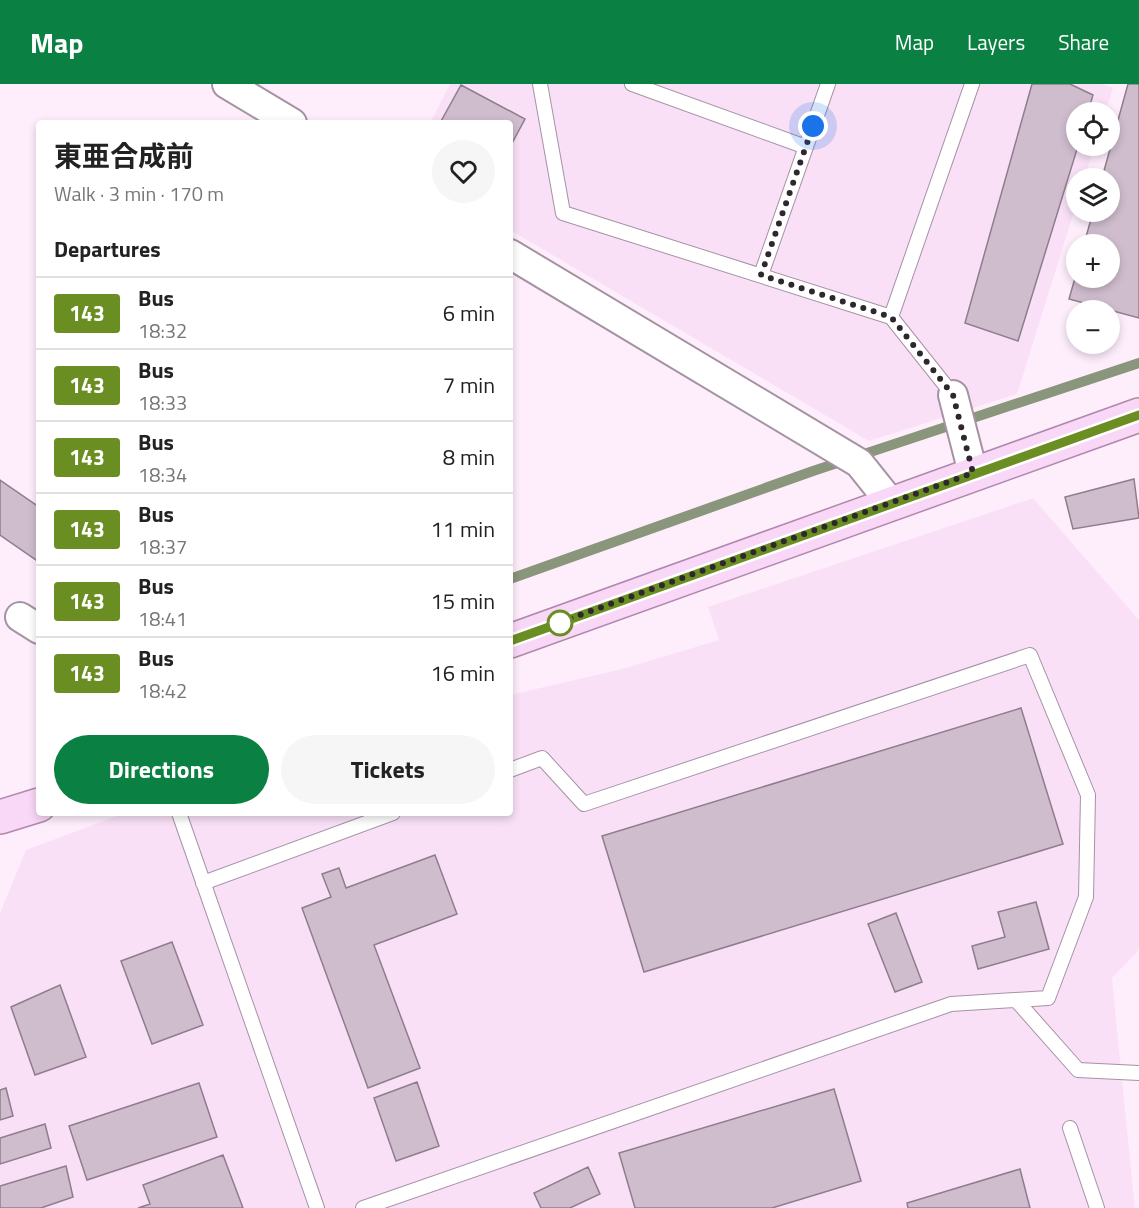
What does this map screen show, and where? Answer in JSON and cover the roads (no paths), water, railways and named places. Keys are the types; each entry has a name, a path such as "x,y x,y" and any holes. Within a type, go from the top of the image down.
{"main road":[{"path":"513,640 1139,415"},
{"path":"0,817 36,806"}],"street":[{"path":"228,84 287,120"},
{"path":"513,256 859,463 891,503"},
{"path":"953,395 973,473"}],"lane":[{"path":"540,84 563,213 891,317 953,395"},
{"path":"632,84 806,147"},
{"path":"761,275 828,84"},
{"path":"891,317 972,84"},
{"path":"363,1208 951,1004 1048,998 1086,897 1088,795 1030,655 584,804 542,758 513,769"},
{"path":"180,816 317,1208"},
{"path":"203,883 385,816"},
{"path":"1016,1000 1078,1070 1139,1073"},
{"path":"1070,1128 1097,1208"}],"waterway":[{"path":"513,578 813,471 1139,363"}]}
